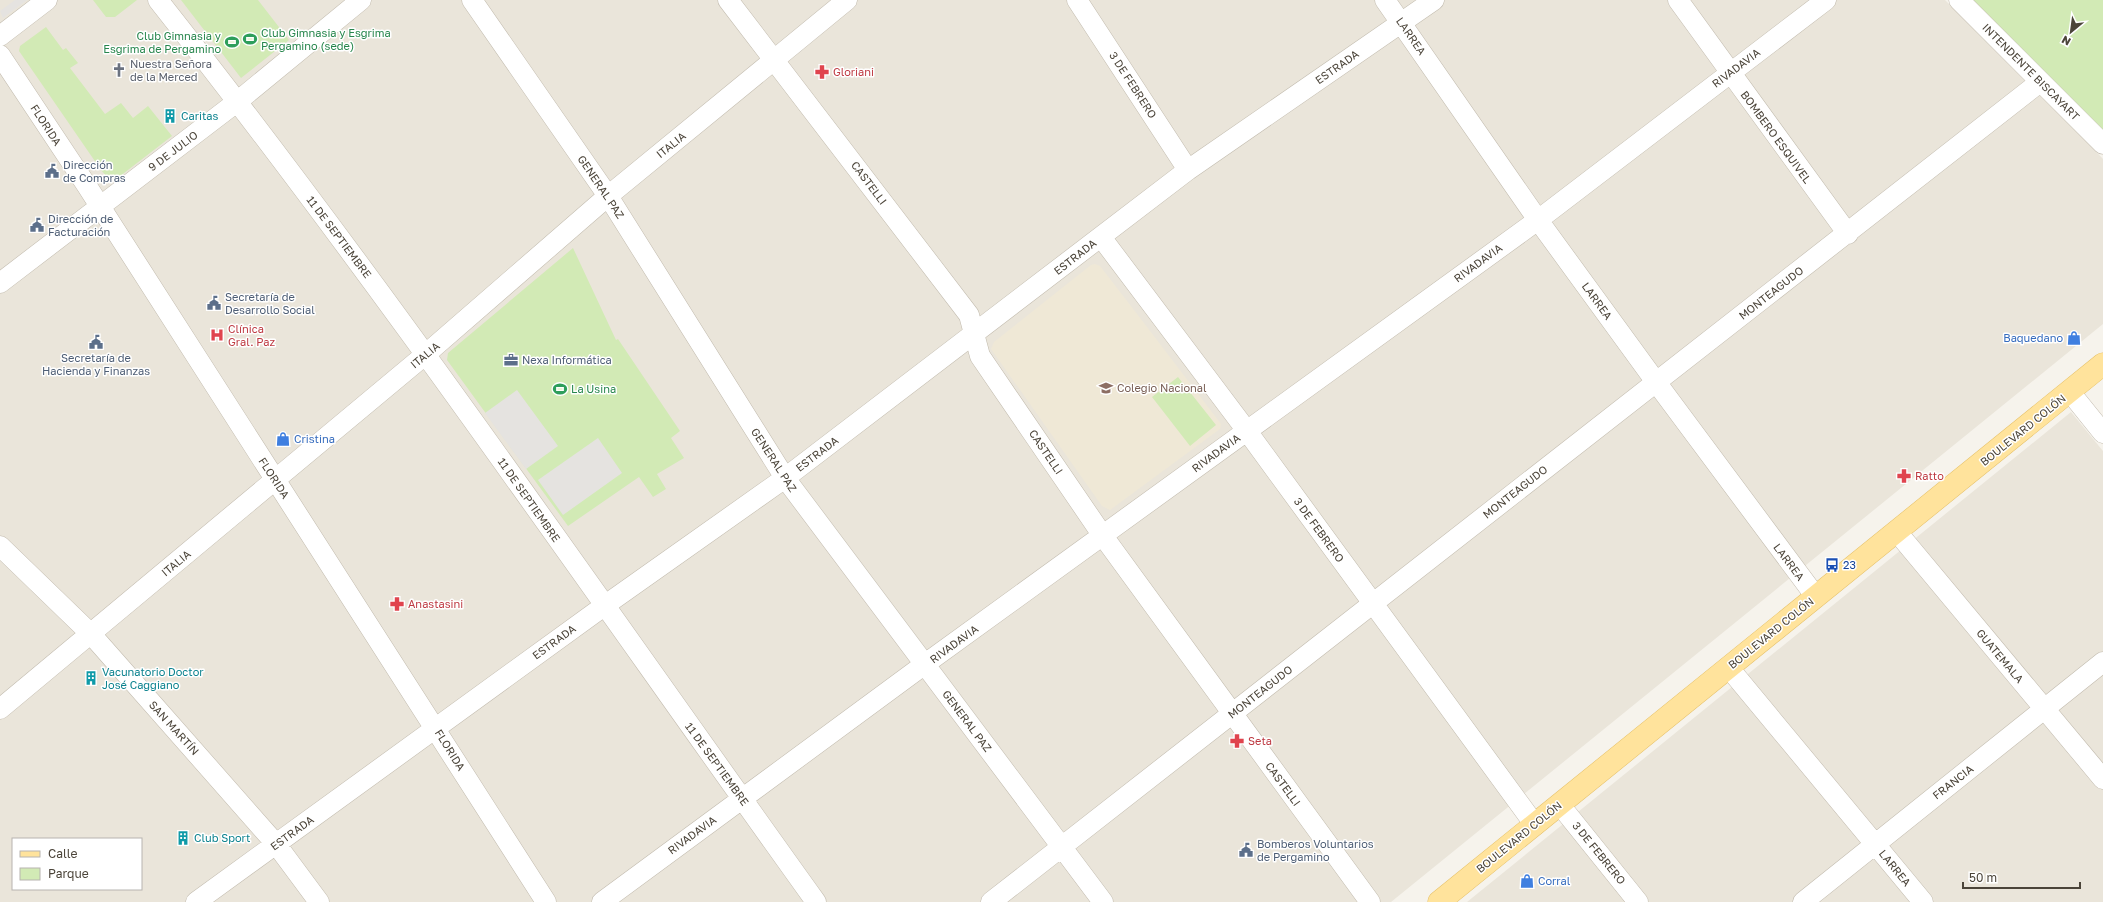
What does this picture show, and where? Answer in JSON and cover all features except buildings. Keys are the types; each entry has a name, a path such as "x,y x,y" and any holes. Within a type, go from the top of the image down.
{"main road":[{"name":"BOULEVARD COLÓN","path":"1439,902 2103,364"}],"street":[{"path":"0,36 47,0"},
{"name":"11 DE SEPTIEMBRE","path":"158,0 238,101 426,354 816,902"},
{"name":"9 DE JULIO","path":"0,283 238,101 361,0"},
{"name":"GENERAL PAZ","path":"472,0 608,196 785,478 1103,902"},
{"name":"CASTELLI","path":"728,0 776,60 969,315 980,356 1103,536 1232,715 1370,902"},
{"name":"ITALIA","path":"0,708 91,634 274,479 426,354 608,196 776,60 847,0"},
{"name":"3 DE FEBRERO","path":"1078,0 1188,170"},
{"name":"LARREA","path":"1385,0 1538,220 1816,597"},
{"name":"ESTRADA","path":"196,902 604,606 785,478 1188,170 1434,0"},
{"name":"BOMBERO ESQUIVEL","path":"1678,0 1729,73 1848,234"},
{"name":"RIVADAVIA","path":"602,902 925,664 1538,220 1826,0"},
{"name":"INTENDENTE BISCAYART","path":"1958,0 2103,144"},
{"name":"FLORIDA","path":"0,55 100,206 274,479 436,728 546,902"},
{"name":"MONTEAGUDO","path":"991,902 1656,382 1848,234 2040,82"},
{"name":"3 DE FEBRERO","path":"1101,237 1247,430 1372,604 1535,825"},
{"path":"2070,392 2103,433"},
{"name":"GUATEMALA","path":"1897,532 2103,779"},
{"name":"SAN MARTÍN","path":"0,546 91,634 276,844 319,902"},
{"name":"FRANCIA","path":"1803,902 2103,662"},
{"name":"LARREA","path":"1729,668 1923,902"},
{"name":"3 DE FEBRERO","path":"1560,805 1638,902"}],"shaded area":[{"path":"0,0 1945,0 2049,102 2103,159 2103,324 1391,902 0,902"},
{"path":"15,0 27,0 3,18 0,11"},
{"name":"Colegio Nacional","path":"1095,264 1100,266 1221,424 1220,429 1110,510 1102,506 991,349 994,342 1091,265"},
{"path":"517,390 558,446 526,469 485,413"},
{"path":"2071,412 2103,451 2103,902 1467,902"},
{"path":"598,438 622,473 563,515 538,480"}],"green space":[{"path":"93,0 137,0 115,17 106,17"},
{"name":"Club Gimnasia y Esgrima Pergamino (sede)","path":"181,0 258,0 289,40 241,78"},
{"path":"1971,0 2103,0 2103,134"},
{"path":"46,27 63,50 66,48 78,63 70,68 105,114 121,103 133,118 148,106 172,136 115,180 107,177 101,170 19,51 20,46"},
{"name":"La Usina","path":"573,248 616,340 618,339 680,431 671,438 684,458 657,474 666,489 653,497 639,477 568,526 447,360 448,353"},
{"path":"1178,377 1216,425 1190,446 1152,397"}],"place":[{"name":"Club Gimnasia y Esgrima Pergamino (sede)","path":"250,39"},
{"name":"Club Gimnasia y Esgrima de Pergamino","path":"232,42"},
{"name":"Nuestra Señora de la Merced","path":"119,70"},
{"name":"Gloriani","path":"822,72"},
{"name":"Caritas","path":"170,116"},
{"name":"Dirección de Compras","path":"52,171"},
{"name":"Dirección de Facturación","path":"37,225"},
{"name":"Secretaría de Desarrollo Social","path":"214,303"},
{"name":"Clínica Gral. Paz","path":"217,335"},
{"name":"Baquedano","path":"2074,338"},
{"name":"Secretaría de Hacienda y Finanzas","path":"96,342"},
{"name":"Nexa Informática","path":"511,360"},
{"name":"Colegio Nacional","path":"1106,388"},
{"name":"La Usina","path":"560,389"},
{"name":"Cristina","path":"283,439"},
{"name":"Ratto","path":"1904,476"},
{"name":"23","path":"1832,565"},
{"name":"Anastasini","path":"397,604"},
{"name":"Vacunatorio Doctor José Caggiano","path":"91,678"},
{"name":"Seta","path":"1237,741"},
{"name":"Club Sport","path":"183,838"},
{"name":"Bomberos Voluntarios de Pergamino","path":"1246,850"},
{"name":"Corral","path":"1527,881"}]}
